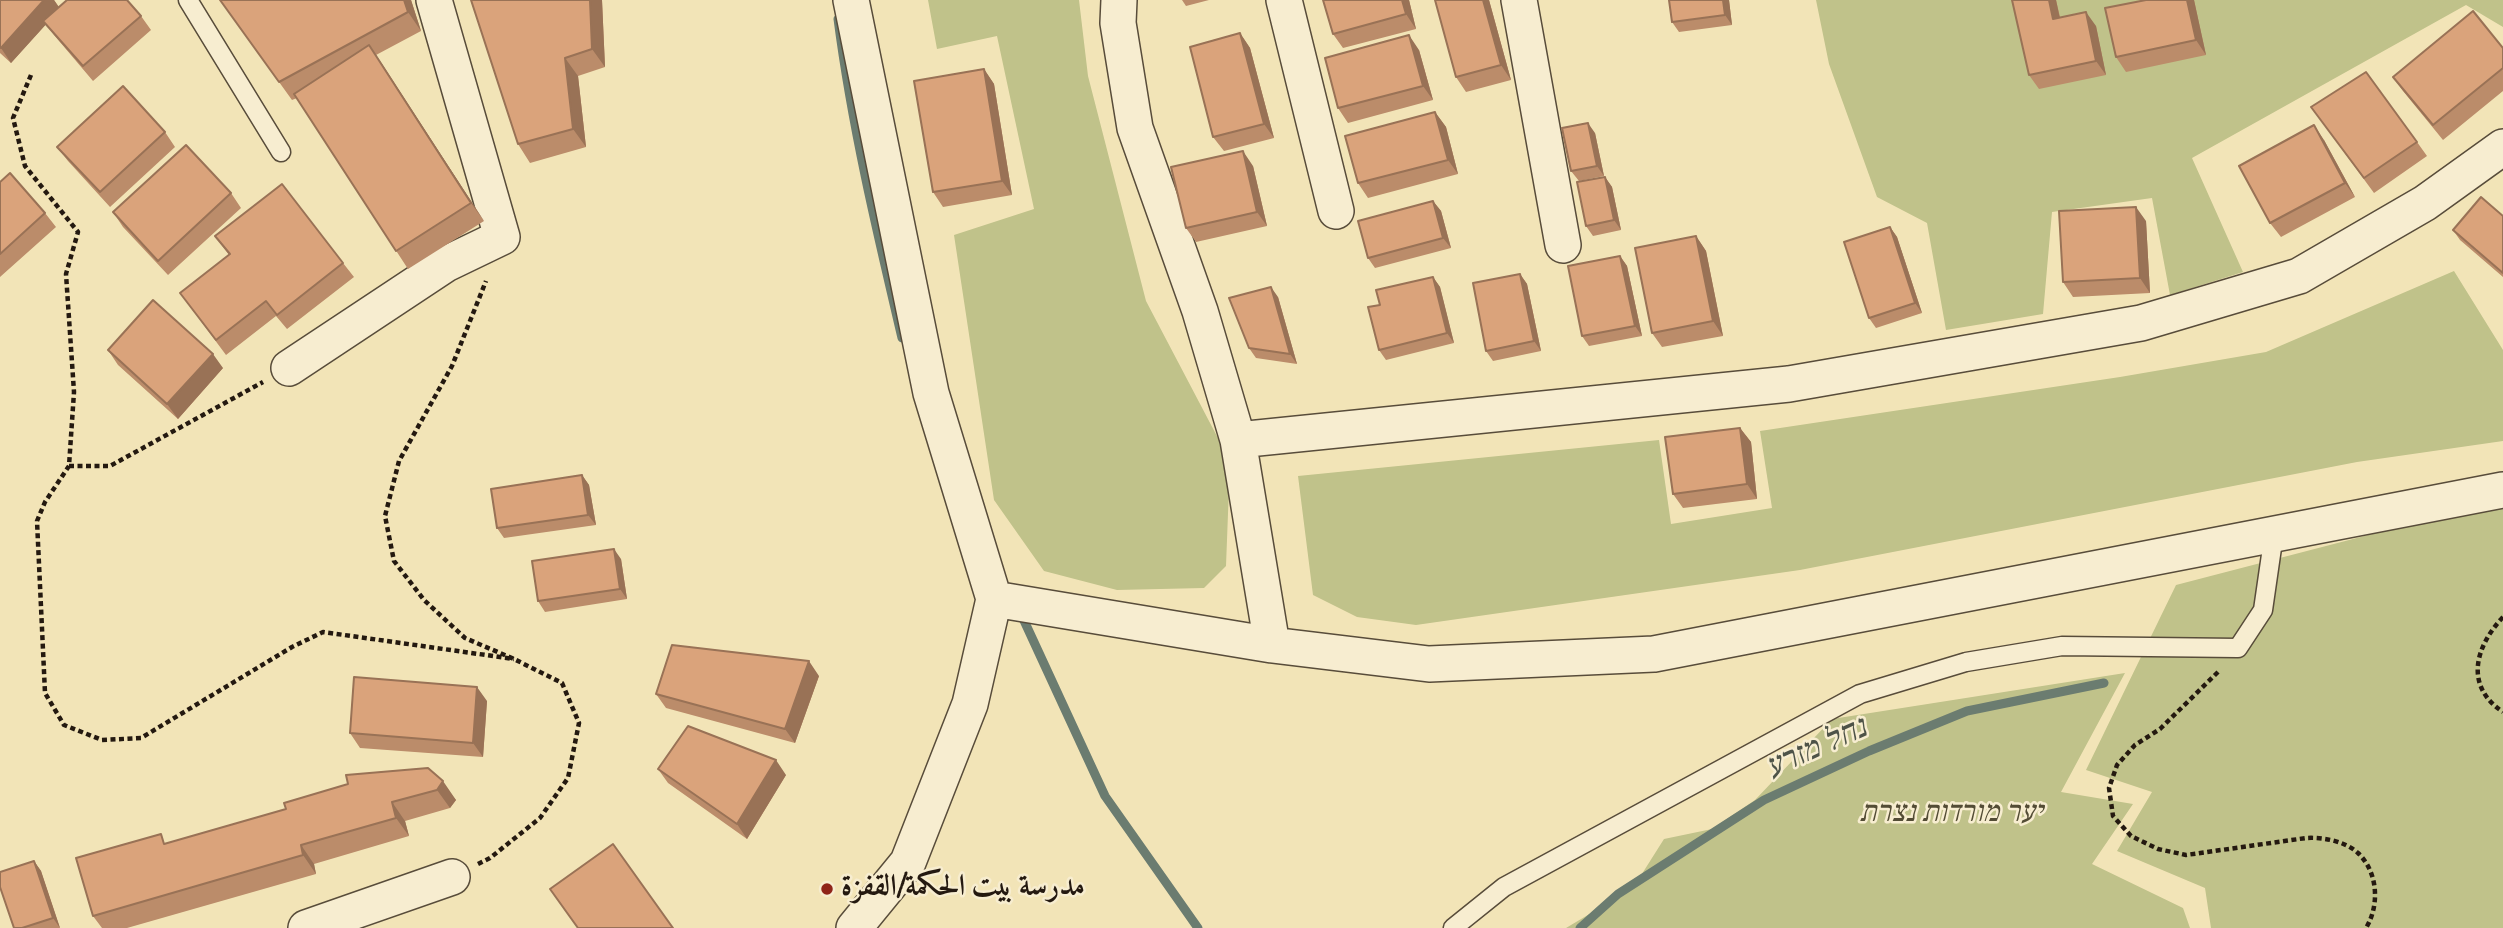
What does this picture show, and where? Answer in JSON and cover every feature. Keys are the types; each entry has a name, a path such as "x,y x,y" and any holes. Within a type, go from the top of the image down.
{"street":[{"path":"289,368 446,264 502,237 434,0"},
{"path":"850,0 931,393 994,600 970,704 908,862 854,928"},
{"path":"1119,0 1118,23 1135,128 1199,311 1238,440 1272,645"},
{"path":"1284,0 1336,211"},
{"path":"1519,0 1563,245"},
{"path":"1238,440 1789,384 2141,323 2299,276 2426,203 2503,147"},
{"path":"994,600 1272,645 1429,664 1654,654 2503,491"},
{"path":"306,928 452,877"}],"lane":[{"path":"188,0 281,152"},
{"path":"1453,928 1504,887 1860,694 1966,662 2062,646 2238,648 2263,610 2274,534"}],"path":[{"path":"31,75 13,118 25,166 78,232 66,274 74,392 69,467 45,502 37,521 45,693 64,725 102,740 141,738 292,647 323,632 514,659"},
{"path":"452,877 490,858 540,818 568,778 579,723 562,683 465,638 424,600 394,561 385,516 400,461 452,366 502,237"},
{"path":"69,467 110,466 289,368"},
{"path":"2503,617 2483,644 2477,667 2482,691 2494,706 2503,712"},
{"path":"2238,648 2209,682 2117,765 2109,788 2113,816 2131,836 2158,849 2186,855 2306,838 2319,837 2336,841 2357,852 2370,870 2376,887 2375,907 2366,928"}],"green space":[{"path":"928,0 1079,0 1088,76 1146,301 1230,461 1226,566 1204,588 1117,590 1044,571 994,500 954,235 1034,209 997,36 937,49"},
{"path":"1816,0 2503,0 2503,27 2466,5 2192,158 2243,272 2170,295 2152,198 2052,212 2043,314 1946,330 1927,223 1877,197 1829,64"},
{"path":"2454,271 2503,350 2503,441 2357,462 1800,570 1416,625 1357,617 1313,595 1298,476 1659,440 1671,524 1772,508 1760,431 2120,377 2266,352"},
{"path":"2503,500 2503,928 2211,928 2205,888 2117,851 2152,792 2086,770 2176,585"},
{"name":"יער מורדות נצרת","path":"2125,673 2061,792 2133,804 2092,864 2183,908 2190,928 1566,928 1633,888 1664,839 1712,829 1755,800 1832,719"}],"building":[{"path":"0,0 44,0 1,48 0,47"},
{"path":"67,0 127,0 141,16 83,66 43,21"},
{"path":"220,0 404,0 408,12 279,82"},
{"path":"471,0 590,0 592,49 565,58 573,129 518,144"},
{"path":"1323,0 1402,0 1406,14 1333,34"},
{"path":"1435,0 1483,0 1501,65 1456,77"},
{"path":"1669,0 1723,0 1725,15 1672,22"},
{"path":"2012,0 2049,0 2053,19 2086,12 2096,61 2029,75"},
{"path":"2146,0 2187,0 2196,40 2116,57 2105,8"},
{"path":"2473,11 2503,48 2503,68 2433,125 2393,77"},
{"path":"1240,33 1264,124 1213,137 1190,47"},
{"path":"1409,35 1423,86 1338,108 1325,58"},
{"path":"369,45 471,203 396,251 294,94"},
{"path":"984,69 1002,181 933,192 914,81"},
{"path":"2366,72 2417,142 2364,178 2311,107"},
{"path":"123,86 165,132 100,192 57,147"},
{"path":"1435,112 1448,160 1358,183 1345,136"},
{"path":"1588,123 1597,166 1571,171 1562,128"},
{"path":"2314,125 2345,183 2270,223 2239,166"},
{"path":"186,145 231,193 158,261 113,212"},
{"path":"1243,151 1257,212 1186,228 1171,167"},
{"path":"10,173 45,213 0,254 0,182"},
{"path":"1605,177 1614,220 1586,226 1577,182"},
{"path":"282,184 343,263 277,315 266,301 216,340 180,293 230,254 215,236"},
{"path":"2481,197 2503,216 2503,273 2453,230"},
{"path":"1433,201 1443,238 1368,258 1358,221"},
{"path":"2136,207 2140,278 2063,282 2059,211"},
{"path":"1890,227 1915,303 1869,318 1844,242"},
{"path":"1696,236 1713,321 1652,333 1635,248"},
{"path":"1620,256 1635,326 1582,336 1568,266"},
{"path":"1520,274 1534,341 1486,351 1473,283"},
{"path":"1433,277 1447,333 1379,350 1368,307 1380,305 1376,290"},
{"path":"1271,287 1290,354 1249,348 1229,298"},
{"path":"153,300 213,354 167,404 108,350"},
{"path":"1740,428 1747,484 1673,494 1665,437"},
{"path":"582,475 588,515 497,528 491,489"},
{"path":"614,549 620,589 538,601 532,561"},
{"path":"672,645 809,661 785,729 656,694"},
{"path":"354,677 477,687 473,743 350,733"},
{"path":"688,726 776,760 737,824 658,769"},
{"path":"428,768 443,781 437,790 392,802 396,818 301,845 303,855 93,916 76,858 161,834 164,844 286,809 284,803 348,784 346,775"},
{"path":"613,844 673,928 578,928 550,889"},
{"path":"34,861 53,918 14,928 0,887 0,872"}],"waterway":[{"path":"838,19 874,219 902,338"},
{"path":"1021,614 1105,796 1198,928"},
{"name":"נחל מזרע","path":"1580,928 1618,894 1764,800 1869,751 1967,711 2104,683"}],"place":[{"name":"مدرسة بيت الحكمة/القفزة","path":"827,889"}]}
